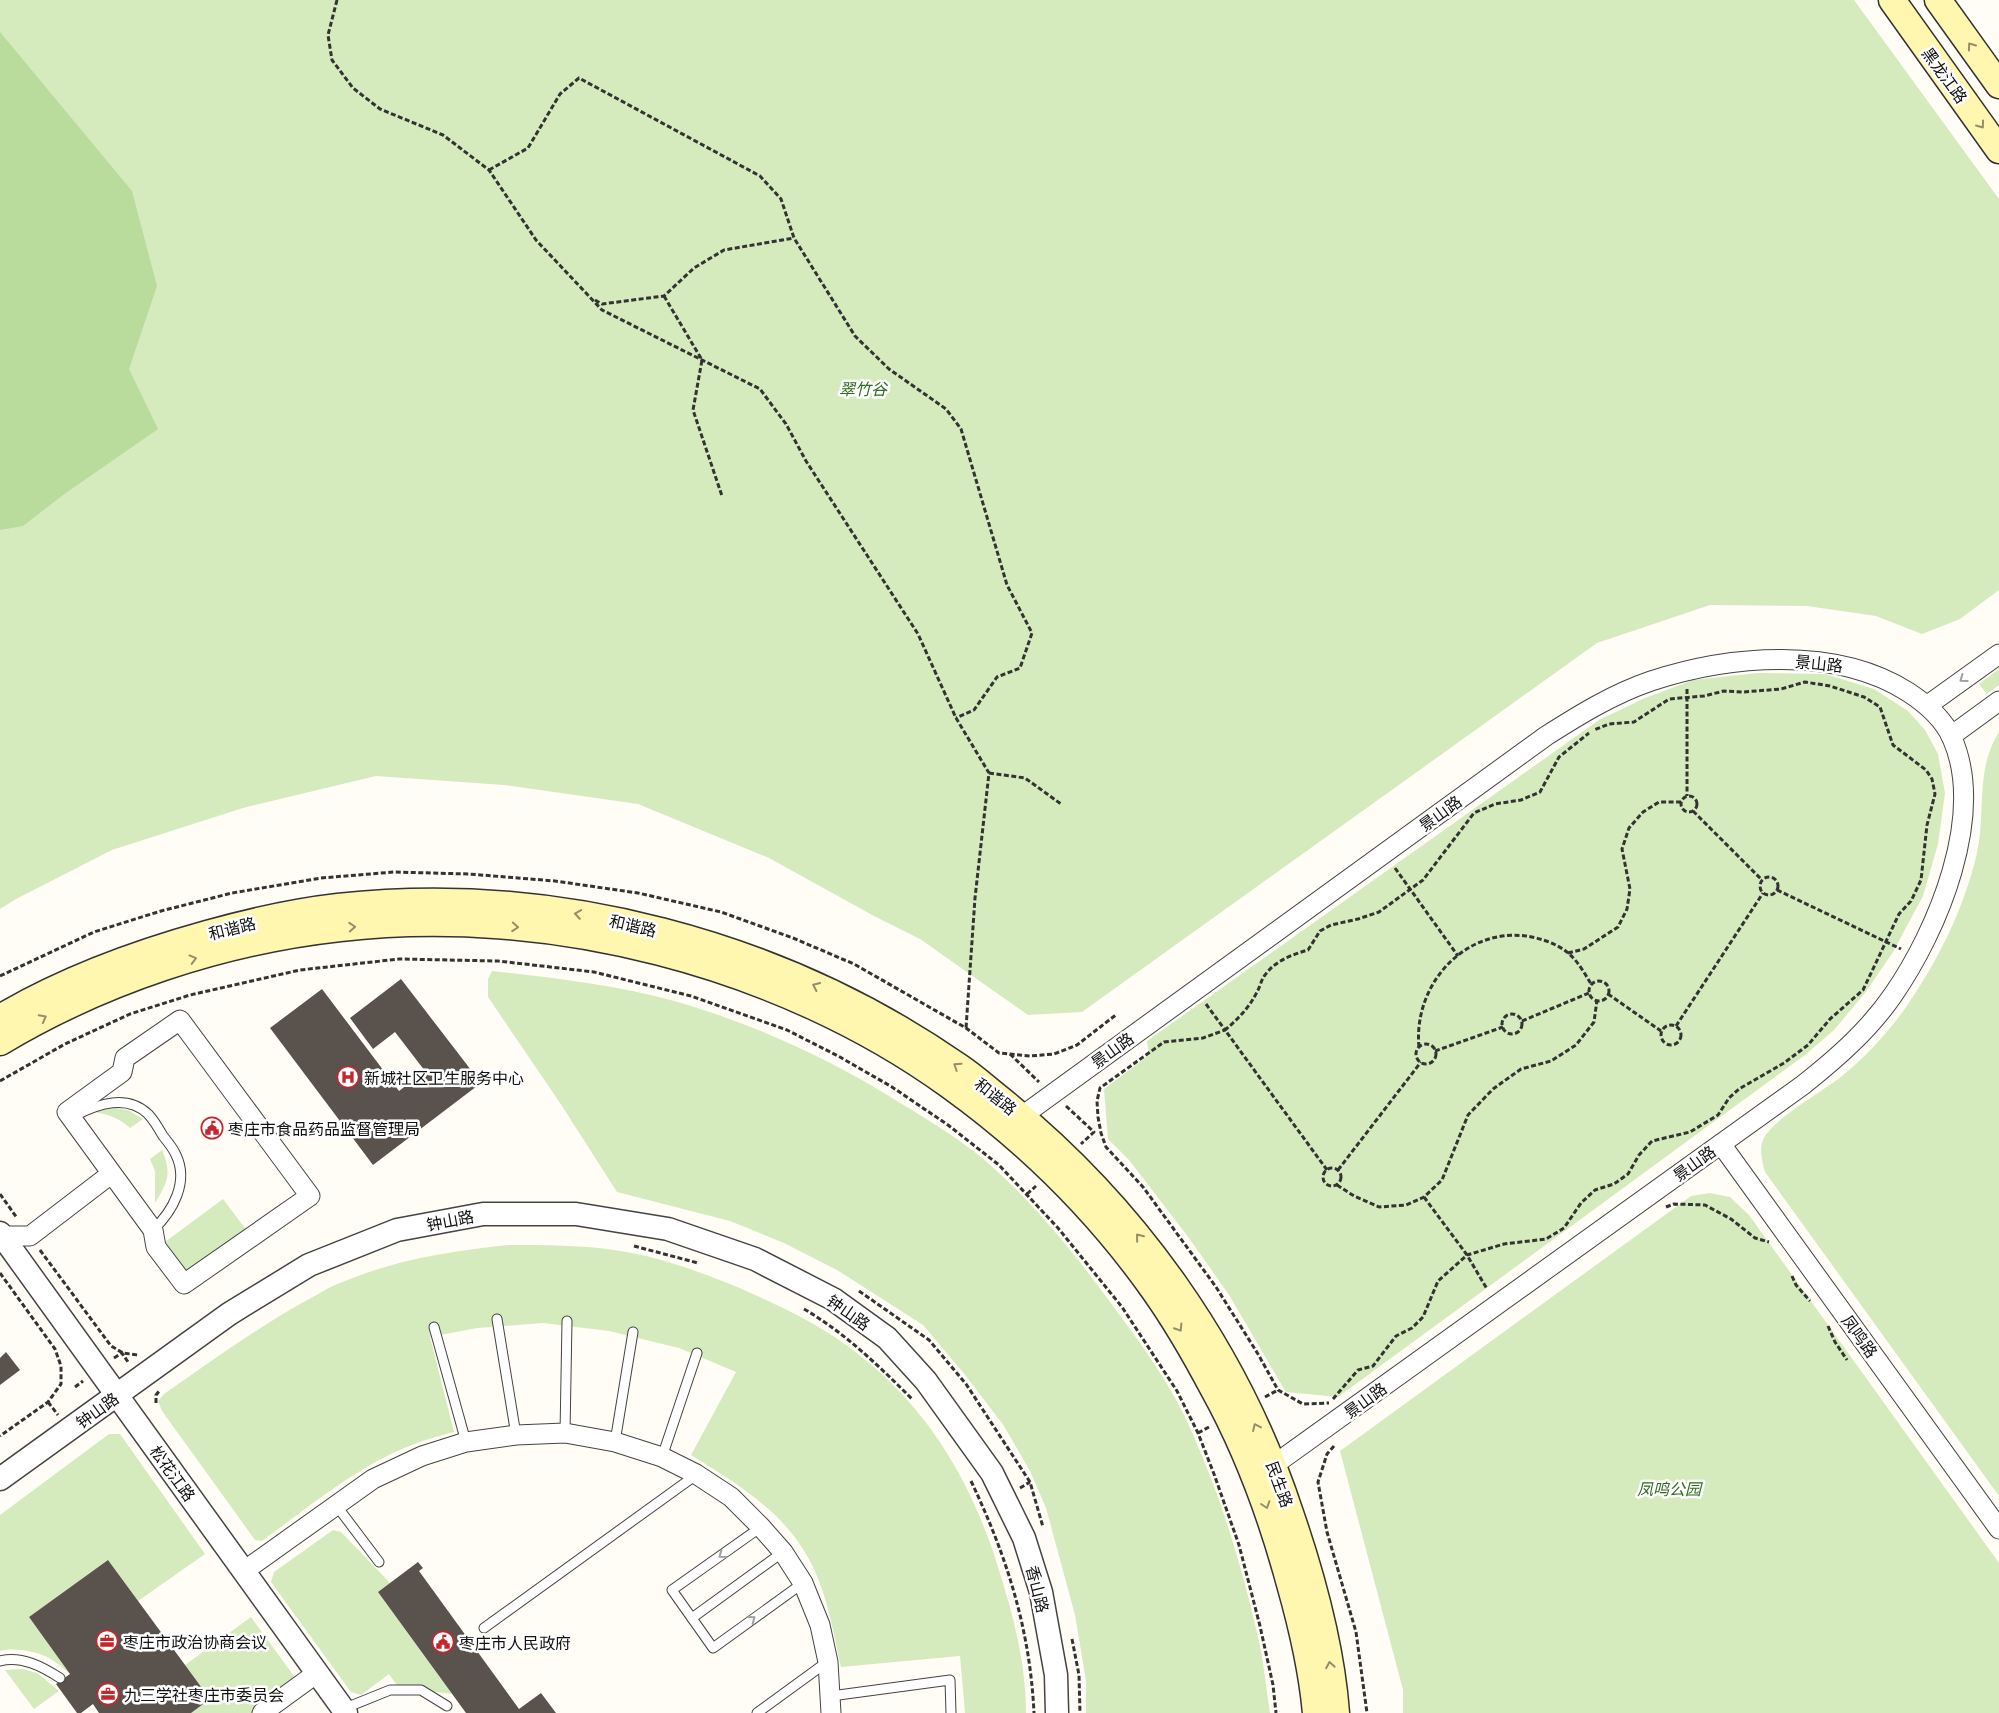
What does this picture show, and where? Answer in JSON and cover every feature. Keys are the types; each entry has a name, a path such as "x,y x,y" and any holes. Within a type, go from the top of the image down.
{"main road":[{"name":"黑龙江路","path":"1892,0 1999,150"},
{"path":"1938,0 1999,85"},
{"name":"和谐路","path":"0,1018 57,988 114,963 166,945 281,916 338,907 404,903 518,906 629,922 742,955 800,978 857,1005 915,1038 963,1069 1012,1122"},
{"name":"和谐路","path":"0,1042 65,1006 121,982 172,964 285,936 340,928 404,923 517,926 624,942 735,974 792,997 848,1024 905,1055 951,1086 1012,1122 1067,1157 1112,1205 1160,1281"},
{"name":"民生路","path":"1160,1281 1216,1350 1247,1407 1266,1471 1281,1549 1302,1625 1316,1713"},
{"name":"民生路","path":"1266,1471 1301,1543 1322,1620 1334,1689 1336,1713"}],"street":[{"path":"1928,705 1999,654"},
{"name":"景山路","path":"1012,1122 1546,736 1582,713 1616,695 1687,671 1737,663 1778,660 1821,661 1856,668 1891,681 1928,705 1951,736 1961,767 1964,808 1957,851 1949,882 1918,957 1887,1003 1865,1030 1834,1061 1266,1471"},
{"path":"1951,736 1999,702"},
{"path":"180,1020 310,1196 184,1284 156,1247 154,1230 72,1117 67,1112 122,1072 125,1058 180,1020"},
{"name":"凤鸣路","path":"1721,1144 1999,1529"},
{"path":"1,1234 30,1236 112,1174"},
{"name":"钟山路","path":"0,1480 229,1314 309,1266 397,1230 483,1214 576,1214 668,1229 756,1258 833,1299 887,1338 926,1381 992,1473"},
{"name":"松花江路","path":"1,1234 345,1711"},
{"path":"244,1571 373,1479 422,1456 466,1442 516,1435 565,1433 614,1442 662,1457 696,1474 730,1497 761,1526 783,1552 803,1583 820,1625 828,1662 831,1705"},
{"name":"香山路","path":"992,1473 1005,1496 1024,1538 1040,1592 1056,1676 1057,1713"},
{"path":"262,1713 317,1673"}],"lane":[{"path":"72,1117 95,1105 109,1103 128,1103 148,1113 176,1154 181,1168 181,1186 173,1205 162,1222 154,1230"},
{"path":"497,1319 516,1435"},
{"path":"565,1433 567,1321"},
{"path":"434,1327 466,1442"},
{"path":"614,1442 633,1332"},
{"path":"662,1457 696,1353"},
{"path":"484,1628 696,1474"},
{"path":"336,1505 378,1562"},
{"path":"761,1526 672,1590 713,1648 803,1583"},
{"path":"692,1618 783,1552"},
{"path":"0,1661 6,1659 25,1662 44,1668 60,1678"},
{"path":"757,1713 828,1662"},
{"path":"831,1705 950,1680 950,1713"},
{"path":"345,1711 390,1690 421,1690 447,1706"}],"path":[{"path":"337,0 328,35 332,60 353,88 380,109 443,135 489,170 536,240 602,310 760,389 786,424 806,461 918,634 956,718 989,773 975,898 966,1028"},
{"path":"489,170 528,148 560,94 579,78 760,176 781,199 794,238 855,336 889,369 946,409 961,429 1007,585 1032,632 1020,668 997,677 974,710 956,718"},
{"path":"591,298 602,304 664,296 694,268 724,250 794,238"},
{"path":"664,296 702,360 693,410 722,496"},
{"path":"1687,671 1688,796"},
{"path":"1805,682 1839,689 1864,697 1880,707 1893,745 1926,770 1932,779 1935,794 1928,826 1922,880 1911,901 1899,914 1863,990 1830,1019 1808,1045 1784,1064 1739,1088 1729,1098 1718,1115 1690,1132 1652,1141 1639,1154 1628,1174 1614,1184 1595,1190 1581,1203 1564,1228 1546,1239 1504,1244 1467,1255 1438,1281 1423,1317 1412,1328 1396,1336 1372,1366 1358,1370 1330,1403 1303,1404 1278,1390 1216,1287 1143,1187 1106,1147 1098,1117 1097,1101 1100,1088 1164,1042 1203,1038 1225,1030 1247,1009 1258,991 1264,975 1278,962 1308,950 1320,931 1332,925 1379,912 1424,880 1474,814 1495,804 1521,800 1540,792 1559,757 1590,732 1609,724 1634,722 1669,699 1687,696 1704,696 1724,691 1743,692 1780,689 1805,682"},
{"path":"989,773 1024,778 1061,804"},
{"path":"1684,797 1693,797 1697,802 1696,808 1689,813 1683,810 1681,802 1684,797"},
{"path":"1568,953 1584,948 1618,927 1627,909 1630,889 1622,849 1629,828 1643,812 1659,802 1681,802"},
{"path":"1693,810 1762,880"},
{"path":"1384,853 1458,956"},
{"path":"1766,877 1773,878 1778,882 1777,890 1772,895 1763,893 1760,886 1762,880 1766,877"},
{"path":"1777,890 1918,957"},
{"path":"1676,1026 1763,893"},
{"path":"1420,1062 1416,1056 1419,1047 1418,1033 1426,998 1440,973 1477,942 1511,934 1540,938 1568,953 1592,984"},
{"path":"0,1080 65,1044 122,1018 190,995 300,970 399,959 498,961 594,972 691,996 796,1035 840,1057 892,1087 948,1125 999,1165 1058,1228 1122,1307 1176,1391 1198,1433 1214,1474 1239,1545 1273,1685 1276,1713"},
{"path":"1522,1021 1589,993 1592,984 1598,981 1604,983 1608,988 1608,994 1603,999 1597,1000 1590,996 1589,993"},
{"path":"1196,990 1327,1170"},
{"path":"1608,994 1661,1031"},
{"path":"1338,1170 1330,1168 1327,1170 1324,1174 1325,1182 1332,1186 1337,1185 1354,1196 1379,1207 1406,1206 1424,1197 1442,1180 1468,1115 1493,1089 1521,1069 1551,1061 1576,1046 1594,1022 1597,1000"},
{"path":"1511,1014 1518,1015 1522,1021 1521,1029 1514,1034 1507,1032 1503,1027 1503,1019 1511,1014"},
{"path":"1665,1026 1676,1026 1681,1036 1678,1042 1669,1045 1661,1040 1661,1031 1665,1026"},
{"path":"1435,1051 1503,1027"},
{"path":"1419,1047 1426,1044 1435,1051 1435,1057 1430,1063 1420,1062"},
{"path":"1338,1170 1420,1062"},
{"path":"1337,1185 1341,1179 1338,1170"},
{"path":"0,1194 111,1346 123,1353 139,1355"},
{"path":"1424,1197 1467,1255 1497,1305"},
{"path":"1665,1208 1674,1204 1705,1205 1731,1219 1755,1238 1769,1242 1775,1249"},
{"path":"626,1244 705,1265"},
{"path":"1789,1270 1796,1285 1813,1306"},
{"path":"0,1273 55,1349 61,1366 61,1384 48,1402 0,1436"},
{"path":"858,1290 929,1340 966,1384 1030,1482"},
{"path":"800,1306 825,1321 867,1355 913,1400"},
{"path":"1825,1320 1835,1342 1847,1360"},
{"path":"156,1403 156,1395 161,1388"},
{"path":"1338,1441 1327,1454 1318,1482 1327,1532 1356,1632 1367,1713"},
{"path":"970,1480 1004,1556 1021,1618 1032,1680 1034,1713"}],"green space":[{"name":"翠竹谷","path":"0,0 1854,0 1999,199 1999,590 1960,619 1922,634 1876,616 1807,606 1710,605 1597,643 1082,1012 1028,1015 920,939 769,858 638,804 504,785 376,776 243,808 112,850 0,909"},
{"path":"0,32 132,191 157,286 129,369 158,429 63,495 23,526 0,530"},
{"path":"1999,669 1999,685 1987,694 1979,684"},
{"path":"1757,673 1825,674 1874,689 1908,711 1925,730 1938,754 1945,793 1938,844 1923,896 1893,952 1865,993 1834,1030 1805,1055 1338,1397 1286,1392 1229,1295 1189,1238 1129,1160 1108,1139 1104,1089 1149,1055 1147,1041 1599,720 1645,698 1693,680"},
{"path":"1999,732 1999,1496 1765,1172 1761,1149 1763,1140 1771,1128 1801,1104 1842,1076 1875,1045 1904,1010 1928,974 1948,935 1965,895 1980,838 1982,791 1987,761"},
{"path":"492,971 585,983 655,996 707,1011 763,1032 845,1071 917,1113 976,1153 1013,1186 1066,1245 1098,1286 1156,1366 1183,1414 1212,1481 1238,1558 1260,1646 1270,1713 1086,1713 1086,1681 1075,1615 1046,1508 1030,1471 1004,1426 966,1376 923,1325 837,1270 784,1243 730,1221 617,1192 562,1106 488,997 488,979"},
{"path":"115,1108 128,1110 143,1119 130,1128 113,1117 93,1112"},
{"path":"162,1150 168,1171 166,1183 155,1203 155,1171 150,1159"},
{"name":"凤鸣公园","path":"1710,1193 1730,1197 1749,1215 1999,1563 1999,1713 1403,1713 1403,1690 1340,1451 1691,1196"},
{"path":"223,1199 247,1231 188,1274 165,1242"},
{"path":"508,1245 601,1248 647,1256 695,1271 742,1289 802,1318 845,1344 883,1375 927,1423 961,1477 975,1506 998,1567 1009,1603 1024,1676 1026,1713 965,1713 960,1656 841,1667 824,1594 813,1567 795,1538 770,1510 755,1498 691,1455 736,1372 679,1348 609,1331 543,1323 477,1328 430,1337 454,1432 430,1438 376,1462 326,1494 262,1541 255,1540 162,1411 158,1401 164,1394 273,1320 336,1284 365,1273 425,1257"},
{"path":"109,1434 120,1434 205,1554 138,1601 108,1560 29,1617 70,1674 53,1660 36,1653 24,1650 0,1651 0,1515"},
{"path":"333,1530 341,1532 390,1583 378,1592 452,1694 420,1690 401,1691 389,1674 361,1695 351,1692 271,1582 274,1572"},
{"path":"251,1617 299,1683 258,1713 191,1713 210,1699 185,1665"},
{"path":"22,1669 37,1673 59,1691 34,1709 5,1670"}],"building":[{"name":"新城社区卫生服务中心","path":"401,979 481,1083 373,1165 270,1028 322,989 399,1091 425,1071 395,1032 373,1049 350,1018"},
{"path":"6,1352 20,1370 0,1385 0,1358"},
{"name":"枣庄市政治协商会议","path":"108,1560 210,1699 191,1713 99,1713 93,1704 81,1713 77,1713 56,1684 70,1674 29,1617"},
{"name":"枣庄市人民政府","path":"418,1562 423,1568 419,1571 519,1709 541,1693 556,1713 466,1713 378,1592"}],"place":[{"name":"新城社区卫生服务中心","path":"348,1077"},
{"name":"枣庄市食品药品监督管理局","path":"212,1128"},
{"name":"枣庄市政治协商会议","path":"107,1641"},
{"name":"枣庄市人民政府","path":"443,1642"},
{"name":"九三学社枣庄市委员会","path":"108,1694"}]}
